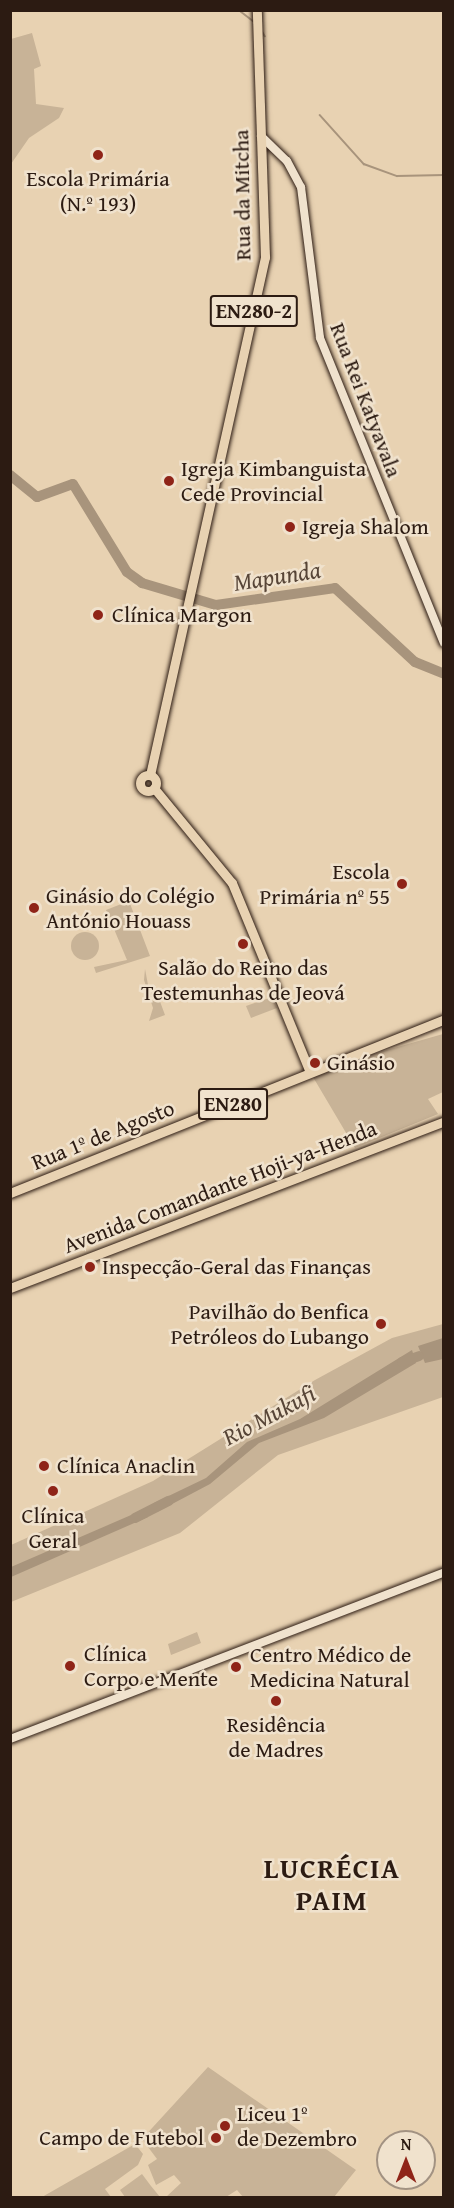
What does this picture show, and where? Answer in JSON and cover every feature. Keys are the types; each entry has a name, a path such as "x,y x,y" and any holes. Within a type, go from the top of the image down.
{"main road":[{"name":"Rua da Mitcha","path":"257,10 265,257 150,775 154,788 232,883 310,1072"},
{"name":"Rua Rei Katyavala","path":"261,136 287,161 301,187 320,338 444,643"},
{"name":"Rua 1º de Agosto","path":"10,1193 444,1019"},
{"name":"Avenida Comandante Hoji-ya-Henda","path":"10,1288 444,1121"},
{"path":"10,1740 444,1572"}],"shaded area":[{"path":"32,33 41,66 34,69 36,104 64,108 59,118 29,138 11,164 11,39"},
{"path":"129,901 150,956 96,973 94,967 127,960 106,910"},
{"path":"85,932 95,936 99,946 95,956 85,960 75,956 71,946 75,936"},
{"path":"145,969 149,990 155,988 165,1015 149,1021 153,1008 144,980"},
{"path":"272,997 277,1008 251,1018 246,1006"},
{"path":"443,1034 443,1092 428,1099 438,1114 355,1148 310,1072"},
{"path":"443,1324 443,1397 278,1455 180,1533 11,1602 11,1545 153,1481 315,1380 392,1338"},
{"path":"443,1338 443,1359 425,1363 418,1346"},
{"path":"412,1350 416,1363 324,1418 259,1443 210,1484 157,1512 154,1503 206,1478 247,1442 300,1419"},
{"path":"145,1509 148,1517 11,1577 11,1567"},
{"path":"197,1632 201,1643 171,1655 168,1644"},
{"name":"Liceu 1º de Dezembro","path":"208,2067 356,2170 334,2197 243,2197 237,2190 226,2197 166,2197 181,2183 174,2175 156,2185 148,2165 157,2159 142,2139"},
{"path":"135,2144 143,2154 138,2165 105,2189 111,2197 42,2197"},
{"path":"142,2174 160,2197 125,2197 120,2190"}],"waterway":[{"path":"239,10 253,21"},
{"path":"262,31 265,36"},
{"path":"320,115 364,164 397,176 444,175"},
{"name":"Mapunda","path":"10,475 37,497 73,484 127,572 142,583 216,605 335,588 415,662 444,674"},
{"name":"Rio Mukufi","path":"402,1362 419,1356"},
{"name":"Rio Mukufi","path":"135,1518 169,1501"}],"place":[{"name":"Escola Primária (N.º 193)","path":"98,155"},
{"name":"Igreja Kimbanguista Cede Provincial","path":"169,481"},
{"name":"Igreja Shalom","path":"290,527"},
{"name":"Clínica Margon","path":"98,615"},
{"name":"Escola Primária nº 55","path":"402,884"},
{"name":"Ginásio do Colégio António Houass","path":"34,908"},
{"name":"Salão do Reino das Testemunhas de Jeová","path":"243,944"},
{"name":"Ginásio","path":"315,1063"},
{"name":"Inspecção-Geral das Finanças","path":"90,1267"},
{"name":"Pavilhão do Benfica Petróleos do Lubango","path":"381,1324"},
{"name":"Clínica Anaclin","path":"44,1466"},
{"name":"Clínica Geral","path":"53,1491"},
{"name":"Clínica Corpo e Mente","path":"70,1666"},
{"name":"Centro Médico de Medicina Natural","path":"236,1667"},
{"name":"Residência de Madres","path":"276,1701"},
{"name":"Liceu 1º de Dezembro","path":"225,2126"},
{"name":"Campo de Futebol","path":"216,2138"}],"district":[{"name":"LUCRÉCIA PAIM","path":"332,1884"}]}
